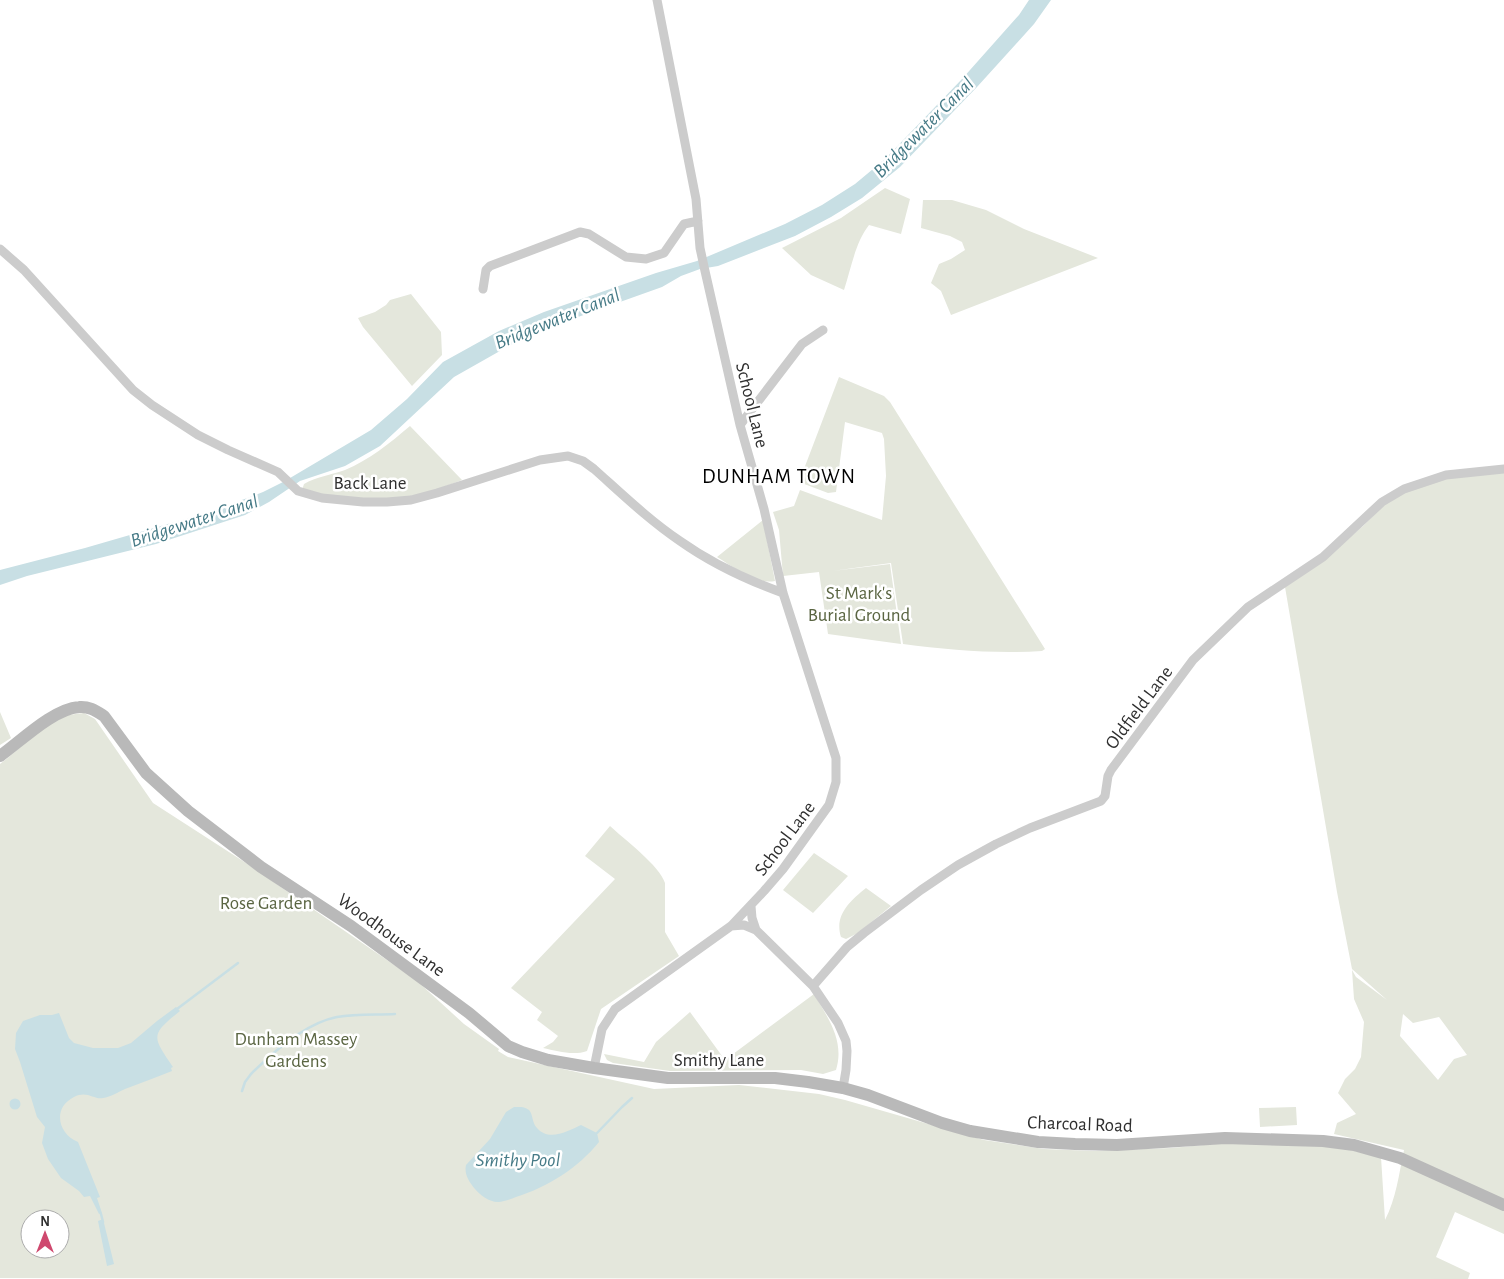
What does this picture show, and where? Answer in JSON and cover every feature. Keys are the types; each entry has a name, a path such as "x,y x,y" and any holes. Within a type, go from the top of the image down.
{"main road":[{"name":"Woodhouse Lane","path":"0,756 39,726 64,712 79,707 91,708 104,716 146,773 188,812 261,866 357,931 469,1014 508,1046 548,1060 594,1068"},
{"name":"Smithy Lane","path":"594,1068 668,1078 776,1078 843,1088"},
{"name":"Charcoal Road","path":"843,1088 892,1104 942,1124 970,1131 1038,1142 1117,1145 1233,1138 1323,1141 1354,1145 1400,1158 1504,1206"}],"street":[{"name":"School Lane","path":"657,0 696,199 704,270 740,425 764,509 783,593 836,758 836,782 829,805 823,816 783,869 731,926"},
{"path":"484,289 486,270 490,266 580,232 589,234 626,257 646,259 664,253 684,224 698,221"},
{"name":"Back Lane","path":"0,249 24,270 133,390 152,405 198,435 281,474 295,488 309,496 336,500 388,502 411,500 540,460 568,456 583,461 594,469 660,526 687,546 744,577 783,593"},
{"path":"740,425 802,344 823,330"},
{"name":"Oldfield Lane","path":"813,986 858,937 958,865 1030,828 1101,801 1104,796 1108,776 1115,765 1204,648 1248,607 1323,557 1382,502 1404,489 1446,475 1504,469"},
{"path":"751,906 756,930"},
{"path":"594,1068 602,1029 615,1009 731,926 744,925 756,930 813,986 838,1023 846,1041 847,1060 843,1088"}],"green space":[{"path":"885,188 910,199 901,234 869,225 860,240 844,290 811,275 782,248 841,218"},
{"path":"923,200 952,200 986,210 1024,229 1098,258 951,315 941,291 931,283 939,264 965,250 962,242 950,236 921,228"},
{"path":"411,294 441,332 442,355 412,386 363,327 358,318 375,312 390,300"},
{"name":"St Mark's Burial Ground","path":"839,377 884,396 890,402 1045,649 1042,651 1025,652 990,652 903,644 891,563 832,571 890,564 901,644 828,634 819,572 783,576 779,530 773,512 794,506 800,490 882,520 886,476 882,433 845,422 836,492 828,493 799,482"},
{"path":"410,426 462,480 426,493 407,497 377,499 346,498 302,490 304,484 345,470 371,456"},
{"path":"1504,472 1504,1234 1455,1212 1436,1257 1470,1273 1468,1279 0,1278 0,764 55,720 66,715 84,713 95,719 153,803 246,863 416,980 464,1024 508,1057 654,1089 739,1085 819,1094 984,1140 1044,1149 1095,1151 1171,1148 1226,1143 1319,1146 1346,1149 1381,1157 1385,1220 1395,1195 1404,1150 1334,1134 1337,1123 1356,1114 1338,1093 1345,1079 1355,1069 1361,1057 1364,1022 1354,999 1352,970 1356,977 1387,1000 1352,969 1285,587 1324,560 1383,506 1403,492 1449,478","holes":["1403,1014 1413,1023 1439,1017 1467,1055 1454,1059 1438,1080 1400,1036"]},
{"path":"763,520 775,581 767,582 752,578 717,557"},
{"path":"0,712 11,738 0,745"},
{"path":"610,826 649,861 662,876 665,883 665,932 679,956 601,1009 587,1051 571,1053 543,1048 553,1042 558,1036 537,1020 542,1012 511,988 615,879 585,856"},
{"path":"814,853 848,876 813,913 783,890"},
{"path":"866,888 891,906 858,933 846,939 841,937 840,922 845,909"},
{"path":"814,994 834,1030 837,1040 838,1059 836,1070 823,1074 801,1070 670,1071 613,1063 607,1060 604,1054 644,1062 656,1042 690,1012 725,1060"},
{"path":"1296,1107 1297,1125 1260,1127 1259,1108"}],"water":[{"name":"Bridgewater Canal","path":"1029,0 1051,0 1034,24 900,167 862,198 831,217 795,236 718,266 700,269 681,276 662,287 550,327 507,347 454,377 380,446 345,466 300,481 269,502 245,515 156,544 27,576 0,585 0,570 185,519 263,492 371,430 407,399 443,362 499,331 544,312 656,273 697,261 785,224 822,205 855,184 885,159 962,79 1019,15"},
{"path":"176,1007 180,1011 163,1026 157,1036 161,1049 173,1067 171,1068 172,1071 112,1096 100,1098 83,1094 79,1095 67,1102 60,1114 62,1127 71,1138 78,1142 100,1197 97,1198 102,1213 99,1214 90,1196 84,1197 61,1178 48,1159 42,1143 45,1127 37,1117 15,1049 16,1033 23,1021 40,1015 59,1013 69,1038 74,1043 93,1048 118,1048 131,1043"},
{"path":"13,1099 17,1099 20,1104 19,1108 13,1109 10,1106 10,1102"},
{"name":"Smithy Pool","path":"514,1107 523,1107 529,1110 535,1126 542,1132 553,1135 559,1134 581,1125 597,1133 599,1142 582,1160 562,1176 528,1193 495,1202 482,1196 469,1181 466,1175 466,1165 490,1139 506,1112"},
{"path":"103,1219 114,1264 107,1266 98,1221"}],"waterway":[{"path":"177,1009 238,963"},
{"path":"242,1091 245,1082 251,1074 269,1057 313,1025 337,1017 395,1014"},
{"path":"597,1133 632,1098"},
{"path":"101,1214 103,1222"}],"district":[{"name":"DUNHAM TOWN","path":"779,476"}],"park label":[{"name":"Rose Garden","path":"266,902"},
{"name":"Dunham Massey Gardens","path":"296,1049"}]}
